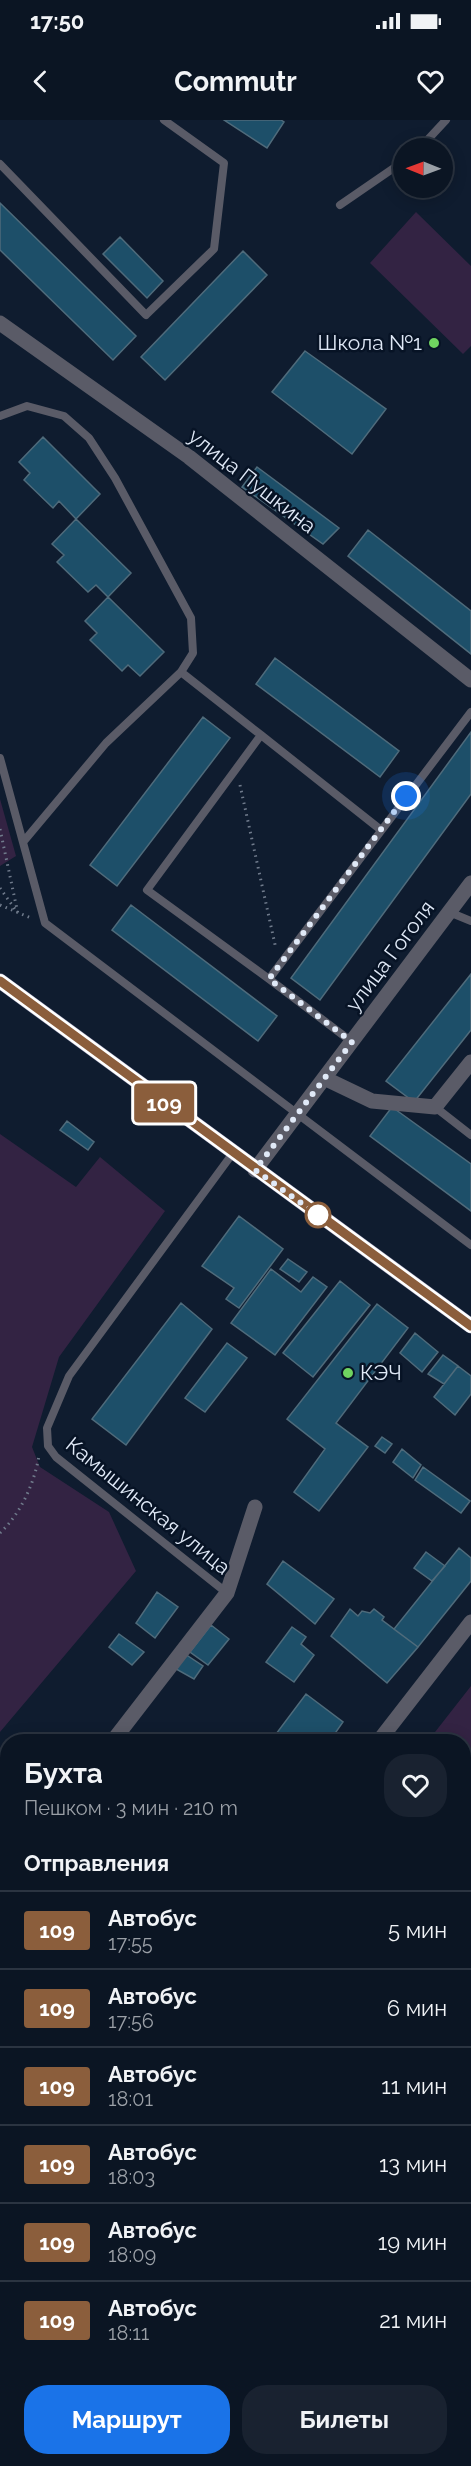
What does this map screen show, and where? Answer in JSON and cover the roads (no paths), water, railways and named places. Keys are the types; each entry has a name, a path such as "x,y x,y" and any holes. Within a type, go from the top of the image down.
{"main road":[{"path":"0,981 471,1326"}],"street":[{"name":"улица Пушкина","path":"0,323 189,457 471,680"},
{"name":"улица Гоголя","path":"255,1170 471,883"},
{"path":"324,1078 372,1101 435,1107 471,1062"},
{"path":"118,1734 226,1593 255,1507"},
{"path":"384,1734 471,1622"}],"lane":[{"path":"0,164 146,315 214,249 224,162 164,120"},
{"path":"430,138 447,120"},
{"path":"340,205 393,169"},
{"path":"0,416 27,406 64,416 89,438 115,477 191,618 193,653 181,672 106,743 24,841"},
{"path":"181,672 381,830"},
{"path":"269,979 471,712"},
{"path":"261,735 147,890 352,1042"},
{"path":"0,758 45,923 471,1245"},
{"path":"449,912 471,921"},
{"path":"435,1107 471,1135"},
{"name":"Камышинская улица","path":"226,1593 56,1457 47,1442 50,1419 69,1376 233,1153"}],"place":[{"name":"Школа №1","path":"434,343"},
{"name":"КЭЧ","path":"348,1373"}]}
